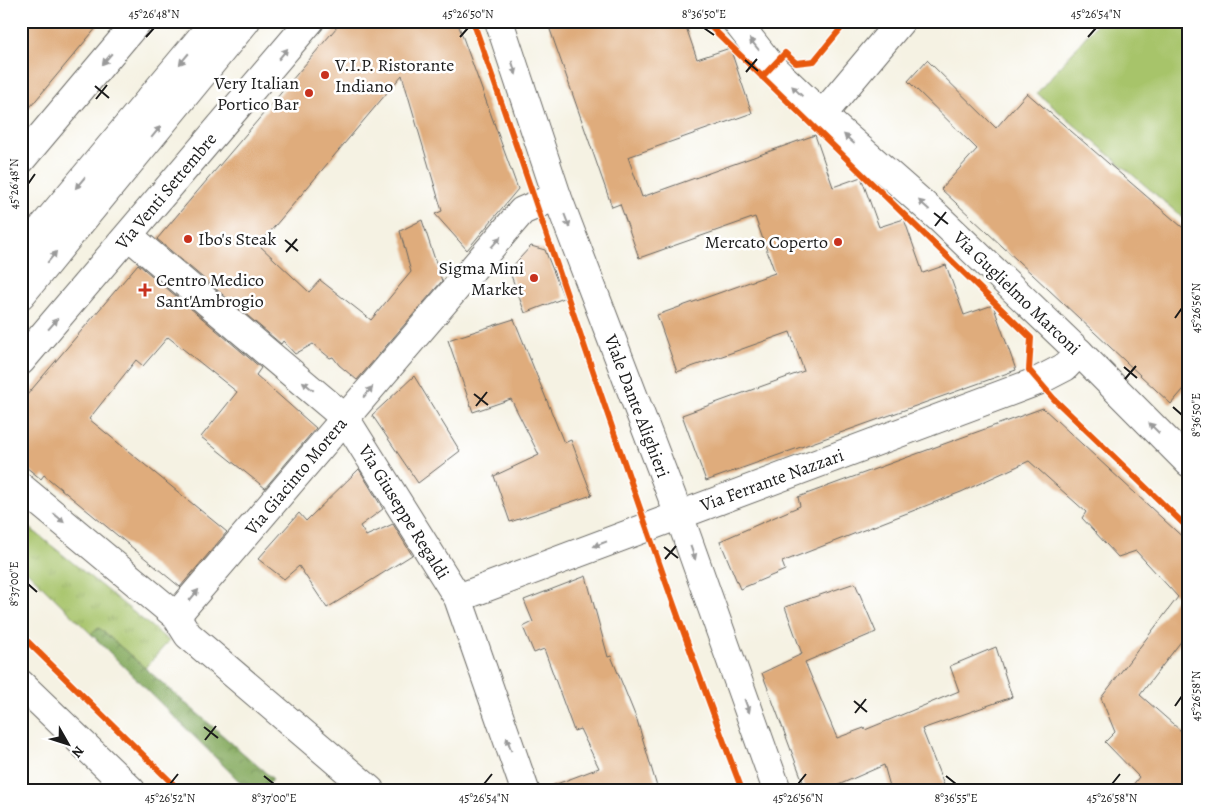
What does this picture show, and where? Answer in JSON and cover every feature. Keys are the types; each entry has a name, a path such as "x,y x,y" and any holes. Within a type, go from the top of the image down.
{"street":[{"path":"24,149 138,21"},
{"path":"21,253 216,21"},
{"path":"21,295 246,21"},
{"name":"Via Venti Settembre","path":"21,361 310,21"},
{"name":"Viale Dante Alighieri","path":"499,21 557,196 679,515 777,790"},
{"name":"Via Guglielmo Marconi","path":"736,21 772,67 822,115 938,218 1079,352 1189,462"},
{"path":"822,115 901,21"},
{"name":"Via Giacinto Morera","path":"176,616 522,211 557,196"},
{"name":"Via Giuseppe Regaldi","path":"128,236 345,418 458,598 525,790"},
{"name":"Via Ferrante Nazzari","path":"458,598 1038,381 1065,367 1079,352"},
{"path":"21,487 176,616 188,635 370,790"},
{"path":"21,684 131,790"}],"green space":[{"path":"1099,21 1189,21 1189,223 1037,93"},
{"path":"21,523 30,528 169,641 145,668 99,628 91,634 21,565"},
{"path":"99,628 273,779 263,790 248,790 91,634"}],"building":[{"path":"27,21 102,21 21,118 21,28"},
{"path":"342,21 457,21 518,189 467,250 435,214 442,211 402,75 259,245 309,292 320,280 371,320 411,272 400,231 422,220 442,281 357,380 339,365 333,357 330,358 313,344 295,354 283,341 281,344 157,239"},
{"name":"Mercato Coperto","path":"547,21 684,21 697,59 730,48 752,113 628,157 642,197 815,135 833,187 861,177 879,227 904,219 923,273 946,265 964,315 993,305 1016,370 706,481 682,415 804,371 790,332 677,372 657,315 775,273 755,217 639,258 620,204 612,207"},
{"path":"927,60 996,128 1027,93 1189,233 1189,383 1171,404 941,189 977,149 908,81"},
{"name":"Sigma Mini Market","path":"531,246 545,250 564,298 525,313 509,270"},
{"path":"138,264 261,368 256,375 316,428 265,488 201,437 237,392 168,337 143,366 136,360 89,419 227,532 180,587 44,475 41,479 21,463 21,402"},
{"path":"514,319 564,443 571,440 592,495 510,522 494,476 539,455 511,399 473,412 448,340"},
{"path":"414,376 460,451 418,483 372,415"},
{"path":"1043,408 1189,543 1189,631 1140,695 1189,738 1189,790 1129,790 1139,777 1105,742 1115,732 1101,698 1178,597 1136,551 1118,557 1082,518 1086,512 1029,461 961,492 782,562 785,570 740,589 720,541 800,506 798,497"},
{"path":"359,469 383,509 360,526 366,536 393,524 412,555 327,608 299,566 284,579 258,559 299,513 306,521"},
{"path":"586,576 608,657 611,656 637,720 658,790 546,790 546,788 599,768 580,729 574,731 544,649 534,653 523,627 533,622 524,600"},
{"path":"855,583 876,632 805,662 837,738 864,728 865,730 959,691 950,666 996,647 1012,697 922,729 946,790 891,790 884,765 827,790 806,790 762,673 802,654 785,607"}],"cycle path":[{"path":"473,21 638,503 742,790"},
{"path":"705,21 1031,338 1029,370 1054,399 1189,529"},
{"path":"762,77 785,53 796,63 814,61 847,21"},
{"path":"21,635 179,790"}],"place":[{"name":"V.I.P. Ristorante Indiano","path":"325,75"},
{"name":"Very Italian Portico Bar","path":"309,93"},
{"name":"Ibo's Steak","path":"188,239"},
{"name":"Mercato Coperto","path":"838,242"},
{"name":"Sigma Mini Market","path":"534,278"},
{"name":"Centro Medico Sant'Ambrogio","path":"145,290"}]}
